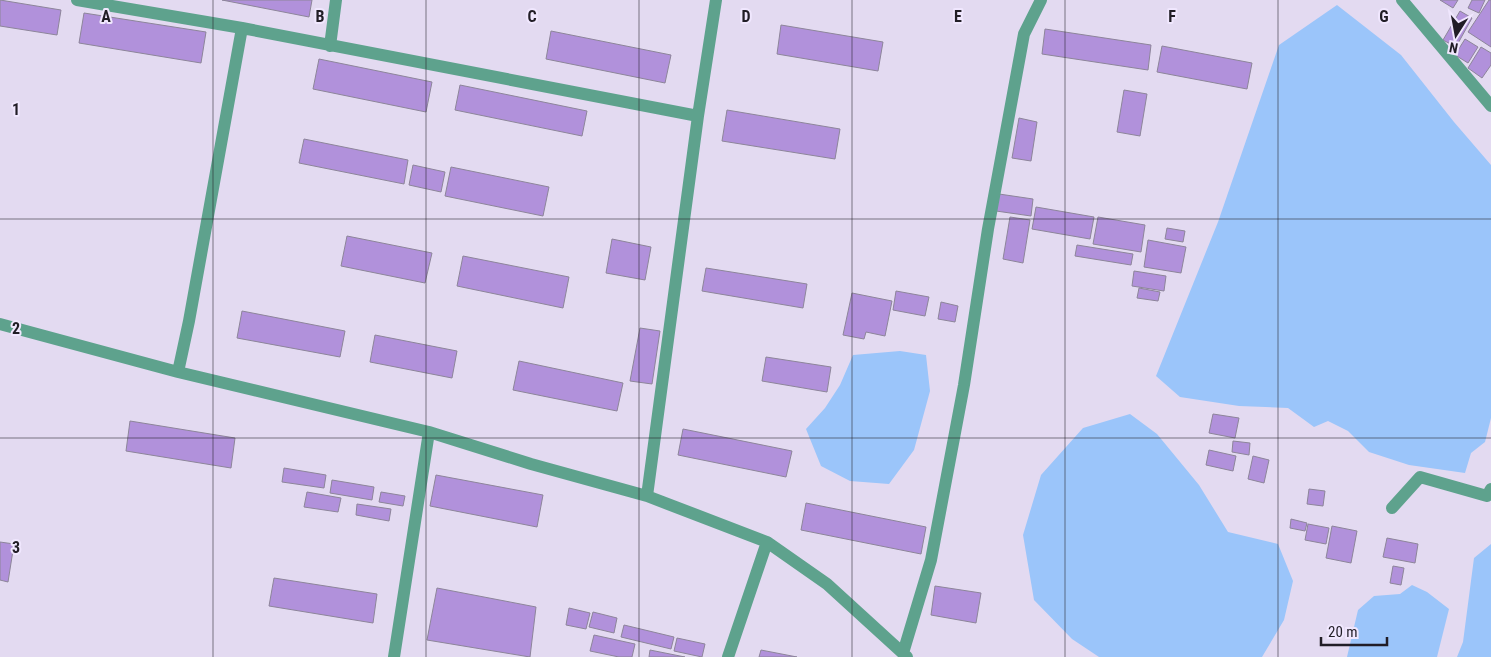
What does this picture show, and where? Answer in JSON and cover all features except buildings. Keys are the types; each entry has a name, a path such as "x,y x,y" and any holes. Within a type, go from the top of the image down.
{"street":[{"path":"77,0 242,28 698,116"},
{"path":"330,46 336,0"},
{"path":"647,496 698,116 716,0"},
{"path":"0,324 178,372 429,432 531,464 647,496 767,542 827,584 905,655 931,560 964,385 988,229 1024,34 1040,0"},
{"path":"1402,0 1491,106"},
{"path":"178,372 242,28"},
{"path":"394,657 429,432"},
{"path":"1392,508 1420,476 1487,496 1491,489"},
{"path":"728,657 767,542"}],"water":[{"path":"1337,5 1401,55 1491,165 1491,418 1485,442 1471,453 1465,473 1409,465 1369,452 1348,431 1328,421 1314,427 1288,408 1239,406 1180,397 1156,376 1218,222 1279,45"},
{"path":"900,351 926,355 930,391 914,450 889,484 850,481 821,466 806,429 825,408 840,385 853,355"},
{"path":"1130,414 1157,434 1199,485 1228,532 1278,544 1293,581 1284,620 1262,657 1099,657 1072,639 1034,600 1023,535 1041,475 1083,428"},
{"path":"1491,544 1491,657 1457,657 1463,642 1474,558"},
{"path":"1412,585 1427,592 1449,609 1437,657 1347,657 1358,610 1374,596 1400,594"}]}
